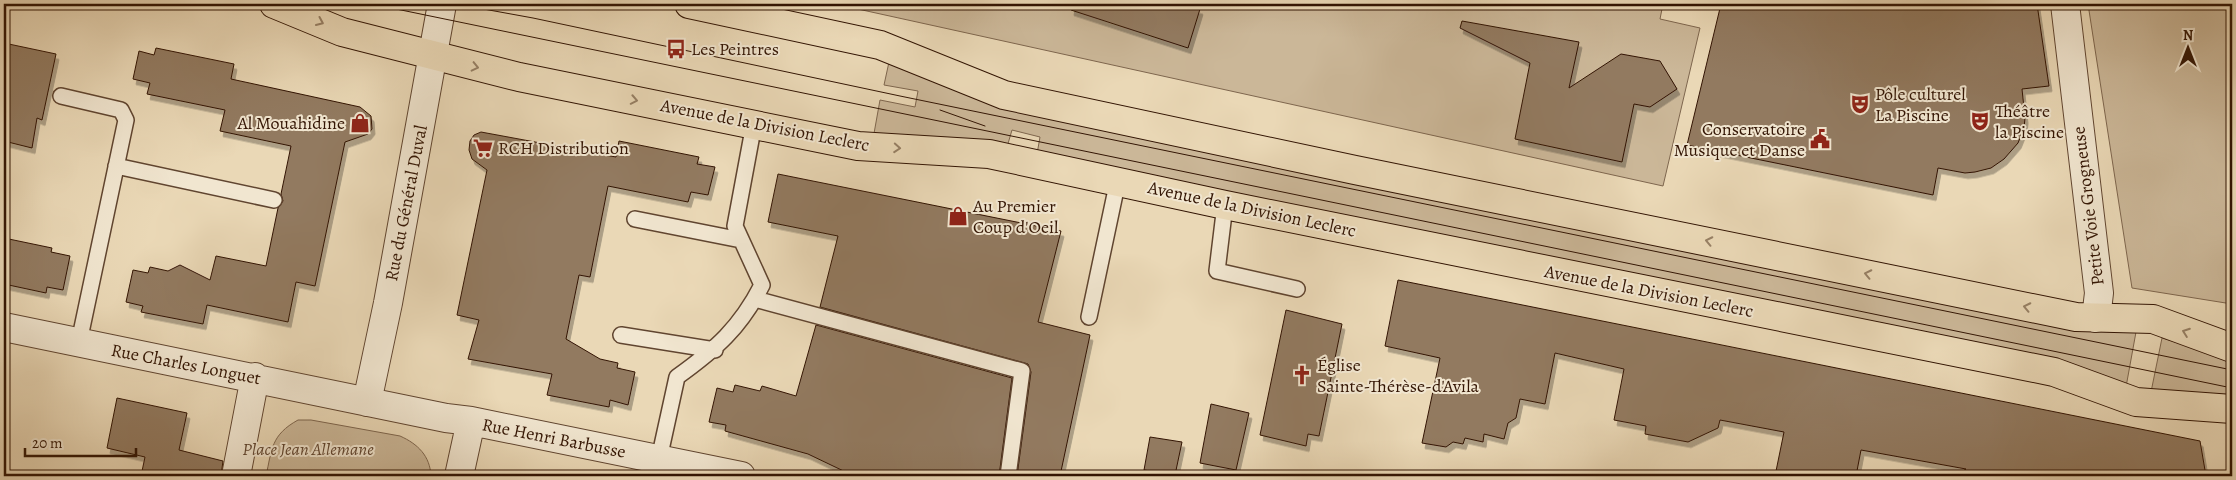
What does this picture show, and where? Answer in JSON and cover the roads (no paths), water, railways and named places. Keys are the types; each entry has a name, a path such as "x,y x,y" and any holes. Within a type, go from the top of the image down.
{"main road":[{"name":"Avenue de la Division Leclerc","path":"274,4 342,32 519,78 858,146 989,154 1225,204 2054,372 2136,402 2232,409"},
{"path":"689,4 880,45 1004,96 1355,170 2076,317 2152,319 2232,348"}],"street":[{"name":"Rue du Général Duval","path":"367,402 388,303 442,4"},
{"name":"Petite Voie Grogneuse","path":"2065,4 2099,293 2096,318"},
{"name":"Rue Charles Longuet","path":"4,327 255,377 367,402"},
{"path":"236,476 255,377"},
{"name":"Rue Henri Barbusse","path":"367,402 446,418 471,421 741,476"},
{"path":"459,476 471,421"}],"lane":[{"path":"61,96 121,110 126,120 79,342"},
{"path":"659,459 677,377 714,350 748,312 762,285 735,226 754,124"},
{"path":"116,166 274,200"},
{"path":"1089,317 1118,180"},
{"path":"1225,204 1217,272 1297,289"},
{"path":"635,219 741,240"},
{"path":"755,299 1022,371 1008,476"},
{"path":"621,335 714,350"}],"tram line":[{"path":"372,4 2232,388"},
{"path":"456,4 533,18 900,96 2232,370"},
{"path":"940,110 985,126"}],"place":[{"name":"Les Peintres","path":"676,49"},
{"name":"Pôle culturel La Piscine","path":"1860,104"},
{"name":"Théâtre la Piscine","path":"1980,121"},
{"name":"Al Mouahidine","path":"360,123"},
{"name":"Conservatoire Musique et Danse","path":"1820,139"},
{"name":"RCH Distribution","path":"483,148"},
{"name":"Au Premier Coup d'Oeil","path":"958,216"},
{"name":"Église Sainte-Thérèse-d'Avila","path":"1302,375"}],"park label":[{"name":"Place Jean Allemane","path":"308,449"}]}
